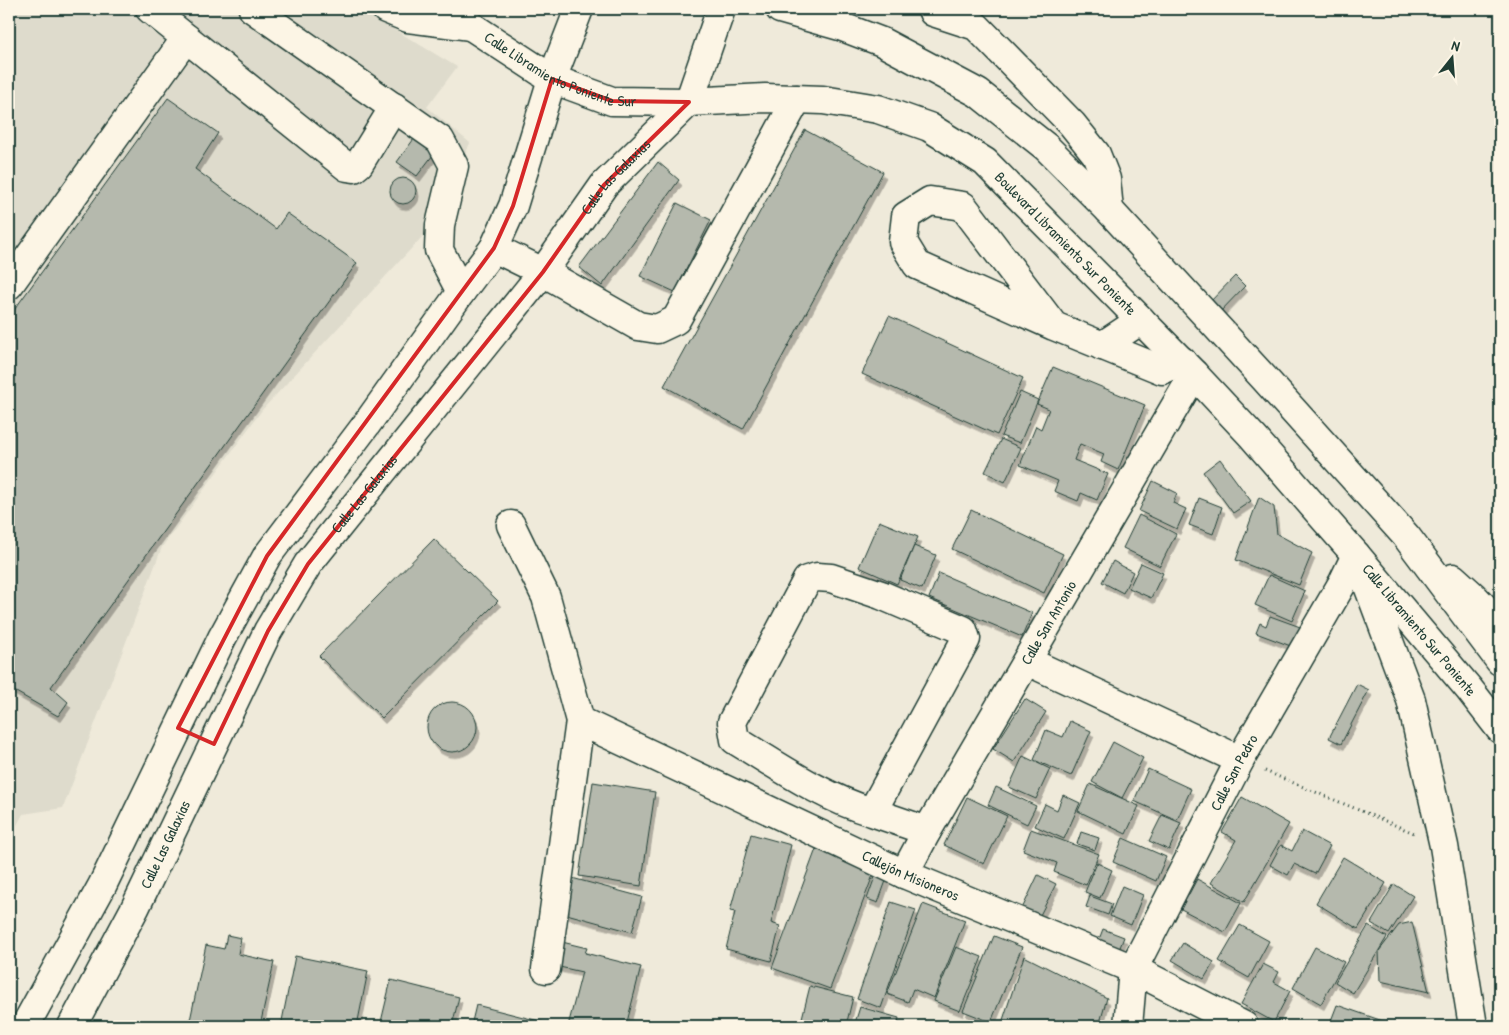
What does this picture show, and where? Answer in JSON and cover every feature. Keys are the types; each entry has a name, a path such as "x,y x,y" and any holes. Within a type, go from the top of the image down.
{"street":[{"path":"150,9 347,167 354,168 359,164 394,108"},
{"path":"253,9 440,140 454,166 440,225 439,250 461,292"},
{"path":"386,9 408,18 471,26"},
{"name":"Calle Libramiento Poniente Sur","path":"442,9 552,79 612,101 689,102"},
{"path":"25,1026 102,886 222,638 267,556 494,248 513,206 552,79 578,9"},
{"name":"Calle Las Galaxias","path":"72,1026 135,908 268,631 308,564 543,272 604,186 689,102 721,9"},
{"path":"780,9 840,26 882,42 978,93 1046,147 1109,210 1406,536 1500,661"},
{"path":"933,12 976,26 1072,124 1096,154 1106,179 1109,210"},
{"path":"10,280 186,38"},
{"name":"Boulevard Libramiento Sur Poniente","path":"689,102 765,98 798,99 823,100 878,109 928,127 985,162 1188,367 1253,437 1356,555"},
{"path":"494,248 543,272 638,326 657,328 676,320 798,99"},
{"path":"1054,326 963,206 930,201 906,216 903,242 917,265 1054,326 1162,370 1188,367"},
{"path":"1102,346 1142,320"},
{"name":"Calle San Antonio","path":"904,874 927,830 1027,661 1188,367"},
{"path":"511,525 546,597 580,720 546,969"},
{"path":"1406,536 1473,596 1500,624"},
{"path":"1356,555 1411,700 1444,846 1473,1026"},
{"name":"Calle San Pedro","path":"1134,969 1240,760 1343,582 1356,555"},
{"name":"Calle Libramiento Sur Poniente","path":"1356,555 1469,689 1500,729"},
{"path":"872,812 966,639 963,630 881,595 831,578 817,577 807,580 732,722 735,740 828,796 849,805 927,830"},
{"path":"1027,661 1240,760"},
{"name":"Callejón Misioneros","path":"580,720 904,874 1134,969 1244,1026"},
{"path":"178,728 214,744"},
{"path":"1128,1026 1134,969"}],"path":[{"path":"1240,760 1444,846"}],"highlighted area":[{"path":"552,79 612,101 689,102 604,185 543,272 308,564 268,631 214,744 178,728 267,556 494,248 513,206"}],"shaded area":[{"path":"9,9 360,9 457,67 427,107 470,143 434,224 262,410 162,547 63,808 23,814 9,840"}],"building":[{"path":"168,98 218,133 195,169 276,229 287,213 357,263 51,687 68,702 58,716 9,688 9,317"},
{"path":"805,130 883,172 743,429 664,386"},
{"path":"419,132 439,147 417,176 397,162"},
{"path":"658,162 679,180 602,286 579,267"},
{"path":"403,178 412,182 416,191 412,200 403,204 394,200 390,191 394,182"},
{"path":"677,203 711,220 675,292 640,276"},
{"path":"1235,276 1245,286 1217,315 1207,305"},
{"path":"889,316 1023,378 997,435 862,374"},
{"path":"1053,367 1145,405 1118,470 1101,462 1104,454 1080,444 1074,460 1108,474 1097,500 1081,493 1078,501 1054,491 1058,481 1020,465 1036,426 1041,429 1049,409 1037,404"},
{"path":"1020,392 1038,400 1020,443 1001,436"},
{"path":"1001,439 1021,448 1005,482 985,472"},
{"path":"1220,459 1251,501 1233,513 1203,472"},
{"path":"1153,481 1177,493 1173,503 1186,509 1177,529 1139,511"},
{"path":"1259,497 1274,507 1277,534 1312,553 1299,585 1236,560"},
{"path":"1199,498 1222,507 1213,534 1189,525"},
{"path":"971,510 1063,554 1044,593 952,549"},
{"path":"1139,515 1176,534 1160,566 1123,548"},
{"path":"879,521 918,537 897,584 859,567"},
{"path":"434,539 498,601 382,718 319,656"},
{"path":"914,546 936,555 922,589 900,580"},
{"path":"1113,561 1133,572 1123,593 1102,582"},
{"path":"1141,563 1163,573 1151,598 1129,588"},
{"path":"939,573 1032,613 1022,637 929,598"},
{"path":"1269,575 1305,591 1292,621 1255,605"},
{"path":"1270,616 1303,628 1296,648 1256,633 1260,623 1266,626"},
{"path":"1357,684 1369,690 1341,744 1329,738"},
{"path":"1025,699 1046,712 1014,762 993,749"},
{"path":"447,702 457,702 470,709 477,722 477,732 470,745 457,752 447,752 438,748 431,741 427,732 427,722 431,713 438,706"},
{"path":"1070,721 1091,731 1071,776 1034,760 1046,730 1063,737"},
{"path":"1113,742 1143,758 1122,798 1092,782"},
{"path":"1023,756 1050,769 1036,799 1009,787"},
{"path":"1148,769 1191,789 1177,820 1134,801"},
{"path":"593,782 655,792 641,886 579,876"},
{"path":"1090,784 1139,806 1126,834 1078,811"},
{"path":"996,787 1036,806 1027,824 988,805"},
{"path":"1063,795 1080,803 1064,839 1035,826 1045,804 1057,810"},
{"path":"967,797 1007,816 984,864 944,845"},
{"path":"1242,797 1289,824 1244,902 1211,883 1236,840 1222,832"},
{"path":"1162,815 1181,823 1169,850 1149,841"},
{"path":"1031,829 1099,854 1086,885 1054,872 1057,863 1023,850"},
{"path":"1302,831 1330,846 1315,874 1294,864 1288,875 1270,865 1281,845 1292,851"},
{"path":"1081,832 1099,838 1095,850 1077,844"},
{"path":"751,834 791,845 771,923 780,926 771,961 726,949 735,912 730,911"},
{"path":"1123,838 1166,857 1156,881 1113,862"},
{"path":"816,849 875,870 830,989 772,968"},
{"path":"1343,857 1386,883 1358,929 1316,903"},
{"path":"1097,863 1112,870 1100,898 1085,892"},
{"path":"876,874 887,878 878,903 867,899"},
{"path":"1038,875 1056,884 1038,919 1021,911"},
{"path":"572,878 642,897 632,932 563,913"},
{"path":"1197,879 1241,903 1225,932 1181,909"},
{"path":"1394,884 1413,896 1389,934 1371,923"},
{"path":"1122,886 1143,895 1131,925 1110,916"},
{"path":"1090,896 1112,904 1108,915 1086,907"},
{"path":"891,902 916,910 881,1008 857,999"},
{"path":"923,904 965,920 934,998 913,989 908,1002 887,994"},
{"path":"1412,922 1429,992 1380,981 1379,951 1399,925"},
{"path":"1240,925 1269,941 1249,978 1219,961"},
{"path":"1368,926 1387,937 1353,993 1335,982"},
{"path":"1103,929 1124,937 1117,955 1096,947"},
{"path":"227,935 241,938 238,954 274,962 260,1026 189,1025 206,945 224,949"},
{"path":"994,936 1022,947 991,1022 963,1011"},
{"path":"562,942 587,948 585,953 641,967 626,1026 568,1026 582,972 555,966"},
{"path":"1183,943 1214,962 1204,979 1172,960"},
{"path":"956,947 982,957 960,1011 934,1001"},
{"path":"1315,947 1344,962 1321,1004 1293,988"},
{"path":"295,956 368,971 357,1026 281,1026"},
{"path":"1024,956 1107,998 1099,1026 1001,1026"},
{"path":"1263,964 1279,972 1274,982 1290,991 1274,1022 1241,1004"},
{"path":"391,980 459,997 452,1026 380,1026"},
{"path":"810,986 853,997 846,1026 800,1026"},
{"path":"476,1005 543,1022 541,1026 471,1026"},
{"path":"1337,1005 1397,1026 1329,1026"},
{"path":"860,1007 899,1018 897,1026 854,1026"}]}
